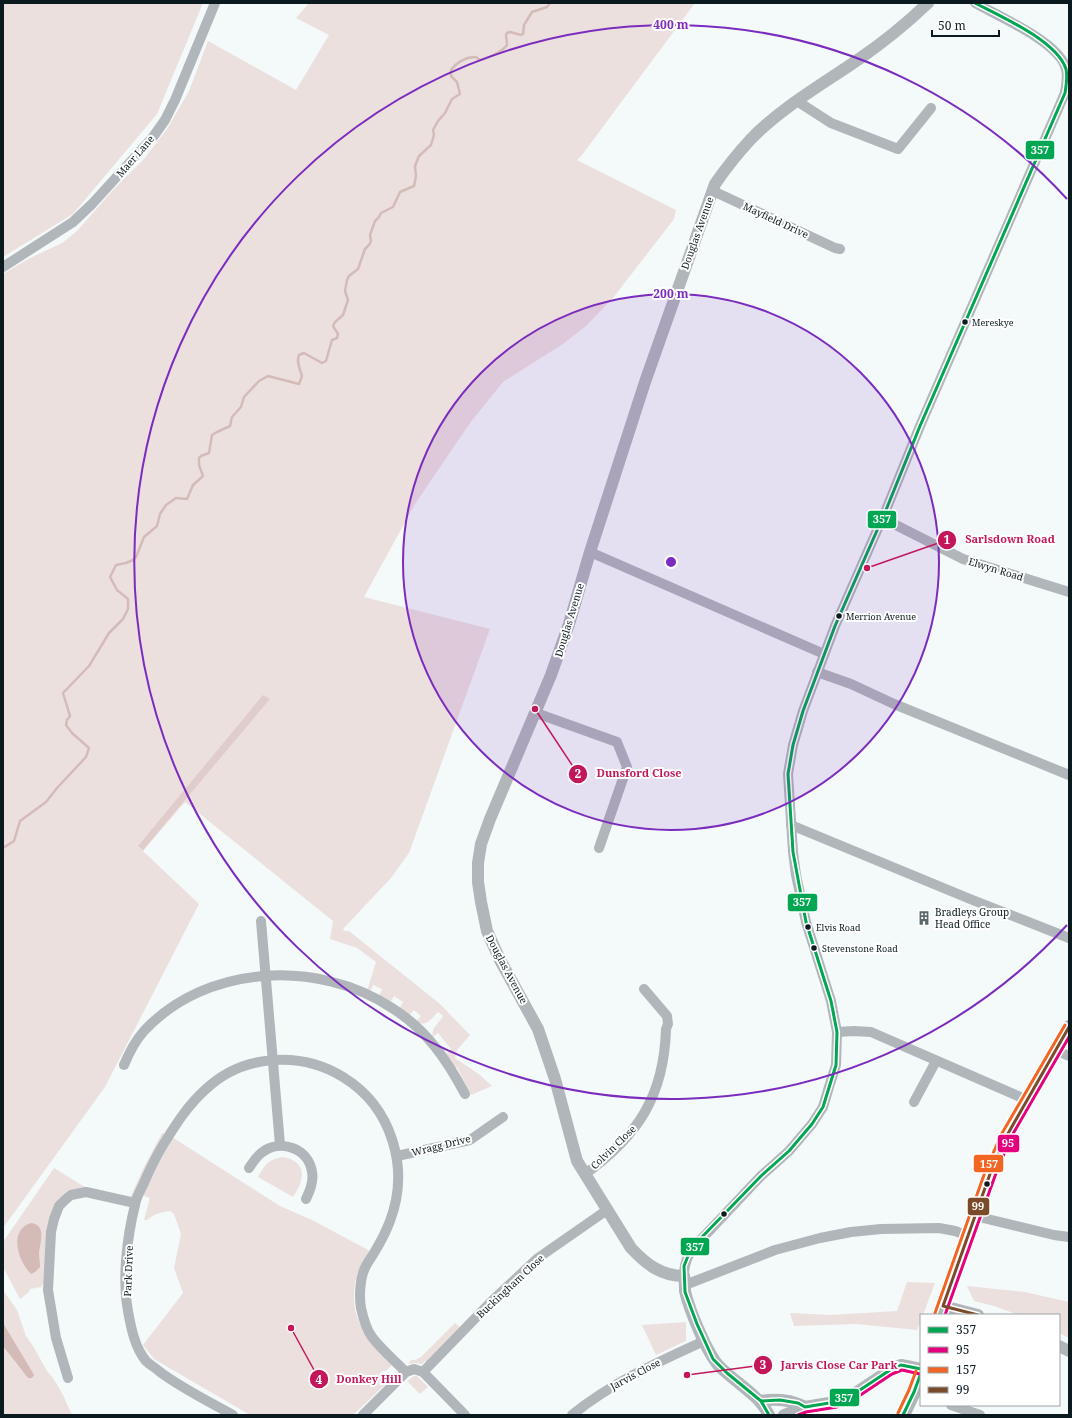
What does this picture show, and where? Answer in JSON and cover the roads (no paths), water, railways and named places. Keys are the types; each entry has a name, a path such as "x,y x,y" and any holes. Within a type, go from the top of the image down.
{"main road":[{"path":"942,1311 990,1174 1003,1144 1069,1027"},
{"path":"903,1415 918,1393 920,1380"}],"street":[{"name":"Maer Lane","path":"3,267 73,222 92,204 153,137 175,100 215,3"},
{"name":"Douglas Avenue","path":"684,1280 652,1268 631,1248 577,1161 572,1147 555,1079 538,1029 500,960 487,931 480,902 478,882 478,863 480,851 488,824 536,713 569,624 590,552 645,382 715,184 732,160 752,138 797,101 861,57 911,19 928,3"},
{"path":"769,1415 761,1401 720,1367 713,1359 704,1341 688,1299 684,1280 684,1266 694,1247 761,1176 789,1151 823,1107 836,1065 836,1032 831,1001 806,922 796,875 788,774 793,745 803,711 824,654 920,426 1065,93 1068,77 1065,65 1057,54 1042,42 1008,20 975,3"},
{"path":"797,101 831,123 898,149 931,108"},
{"name":"Mayfield Drive","path":"713,191 840,249"},
{"name":"Elwyn Road","path":"882,518 963,559 1069,592"},
{"path":"590,552 824,654"},
{"path":"817,672 851,684 894,704 1069,775"},
{"path":"536,713 617,742 627,767 599,848"},
{"path":"791,825 1069,938"},
{"path":"261,921 280,1145"},
{"path":"124,1065 133,1046 143,1032 160,1016 174,1006 202,992 229,982 266,976 302,976 333,982 358,990 392,1007 424,1033 442,1054 465,1094"},
{"name":"Colvin Close","path":"585,1174 609,1154 638,1123 651,1101 663,1066 666,1029 668,1024 667,1016 644,989"},
{"path":"836,1032 871,1032 1027,1100"},
{"path":"1056,1050 1069,1056"},
{"name":"Park Drive","path":"233,1415 174,1382 146,1361 138,1347 131,1329 126,1294 126,1258 135,1203 153,1162 186,1109 207,1087 222,1076 243,1067 273,1059 299,1061 312,1064 336,1073 350,1082 370,1100 380,1113 393,1142 397,1156 399,1181 396,1203 390,1222 363,1273 360,1306 372,1336 406,1372"},
{"path":"914,1102 936,1061"},
{"name":"Wragg Drive","path":"397,1156 470,1140 503,1117"},
{"path":"249,1168 259,1154 264,1150 280,1145 298,1150 305,1156 312,1171 312,1180 306,1199"},
{"path":"68,1378 56,1338 48,1290 50,1232 54,1219 59,1206 65,1200 71,1195 86,1192 135,1203"},
{"name":"Buckingham Close","path":"423,1372 491,1302 538,1258 607,1210"},
{"path":"975,1216 1069,1237"},
{"path":"684,1280 731,1266 775,1250 820,1238 851,1232 881,1229 939,1228 955,1231 969,1236"},
{"path":"942,1311 969,1314"},
{"name":"Jarvis Close","path":"572,1415 600,1393 633,1374 704,1341"},
{"path":"1060,1346 1069,1351"},
{"path":"784,1415 805,1407 835,1402 857,1392 890,1370 901,1365 920,1369"},
{"path":"363,1415 406,1372 414,1369 423,1372 465,1415"},
{"path":"761,1401 780,1400 805,1407"},
{"path":"954,1406 980,1415"}],"waterway":[{"path":"3,848 14,841 20,821 46,802 86,757 89,748 72,733 66,725 70,716 63,693 89,666 109,633 123,619 128,609 128,599 117,590 110,577 116,565 126,563 136,557 144,537 157,526 160,514 166,505 176,498 187,499 193,485 203,476 199,465 199,458 209,453 212,435 230,426 232,417 241,407 244,397 259,381 268,376 299,384 302,376 298,363 299,355 304,353 322,363 326,361 332,340 337,338 338,334 333,326 335,322 343,315 348,300 345,291 347,280 349,276 358,269 365,249 371,241 370,235 375,221 381,213 393,207 400,192 414,186 416,176 415,166 419,156 431,145 434,135 433,130 438,121 445,113 452,99 460,94 457,82 451,76 451,70 459,62 465,59 476,57 483,60 498,52 507,45 507,33 523,34 524,25 532,12 547,7 550,3"}],"place":[{"name":"Mereskye","path":"965,322"},
{"name":"Sarlsdown Road","path":"867,568"},
{"name":"Merrion Avenue","path":"839,616"},
{"name":"Dunsford Close","path":"535,709"},
{"name":"Bradleys Group Head Office","path":"924,918"},
{"name":"Elvis Road","path":"808,927"},
{"name":"Stevenstone Road","path":"814,948"},
{"name":"Donkey Hill","path":"291,1328"},
{"name":"Jarvis Close Car Park","path":"687,1375"}]}
